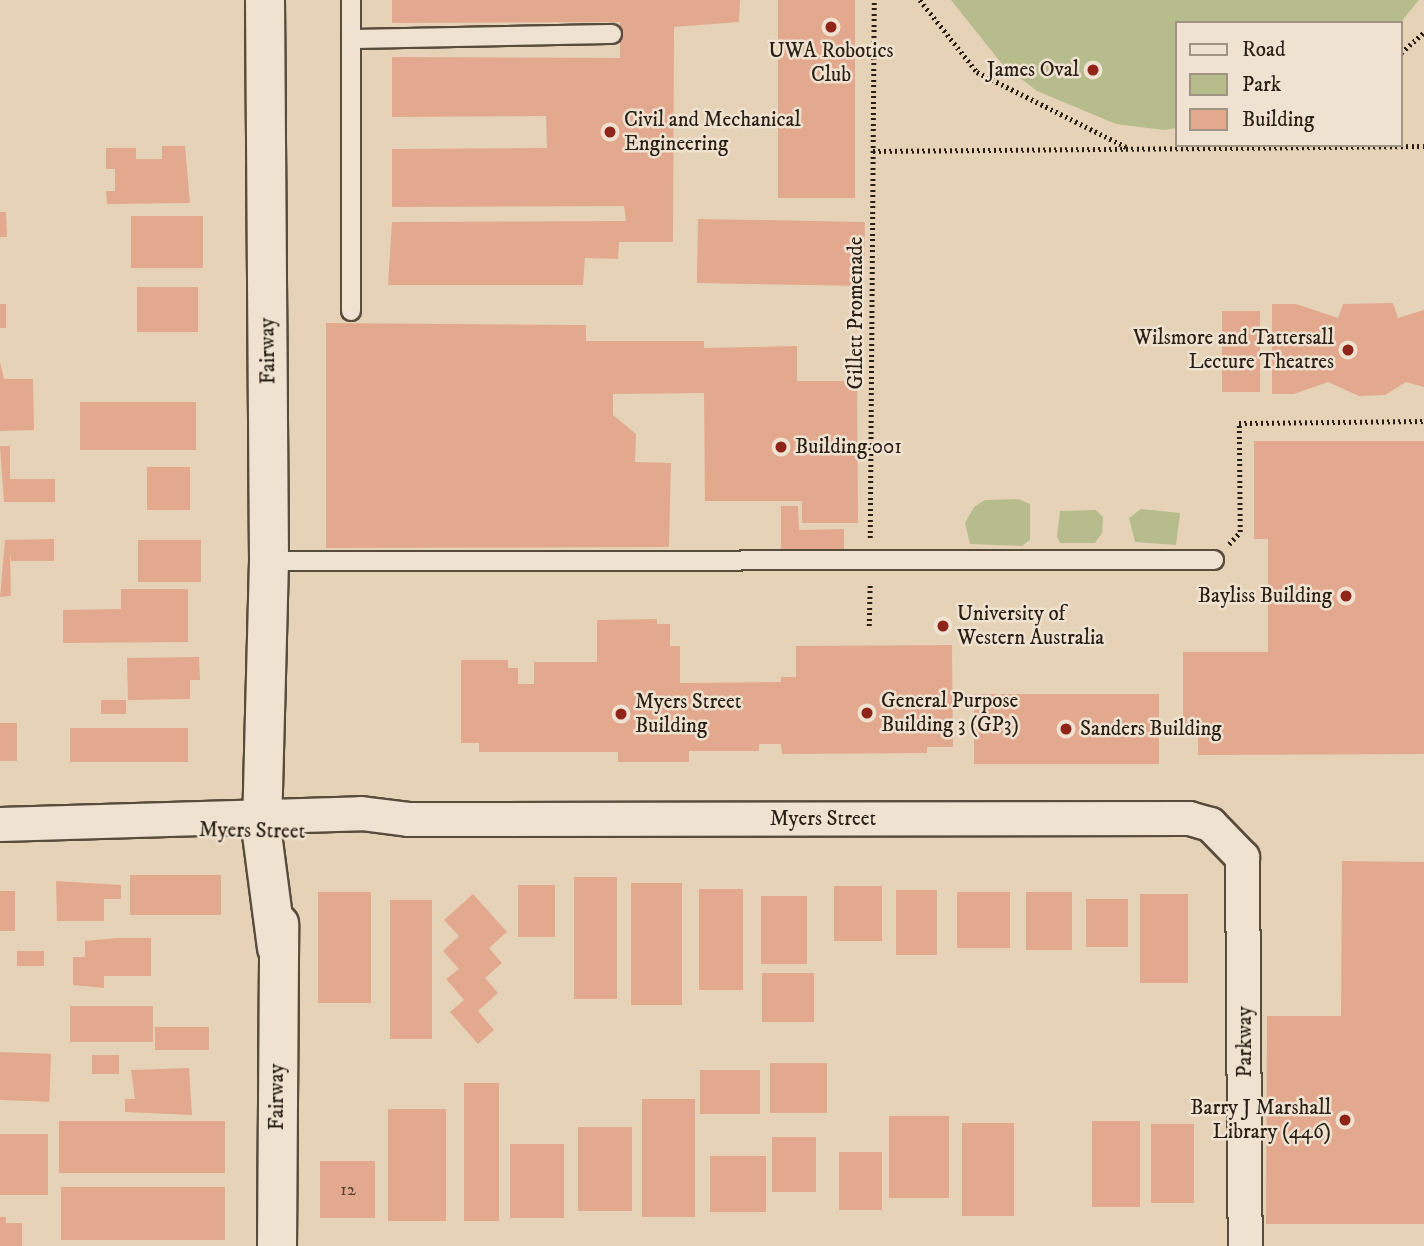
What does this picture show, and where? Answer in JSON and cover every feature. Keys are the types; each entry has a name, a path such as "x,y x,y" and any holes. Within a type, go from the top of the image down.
{"street":[{"name":"Fairway","path":"265,0 269,702 277,948 277,1246"},
{"name":"Myers Street","path":"0,824 137,821 272,824 360,813 408,819 1189,818 1210,824 1230,842"},
{"name":"Parkway","path":"1230,842 1242,857 1245,915 1245,1246"}],"lane":[{"path":"351,0 351,311"},
{"path":"351,39 612,34"},
{"path":"270,561 1214,560"}],"path":[{"name":"Gillett Promenade","path":"869,626 874,0"},
{"path":"920,0 978,72 1129,148"},
{"path":"1403,51 1424,32"},
{"path":"1403,146 1424,146"},
{"path":"873,150 1324,147"},
{"path":"1240,532 1239,423 1424,421"}],"green space":[{"name":"James Oval","path":"951,0 1419,0 1402,21 1176,21 1176,128 1164,130 1116,124 1037,91 1002,64"},
{"path":"1018,499 1030,504 1030,540 1022,546 970,544 965,523 974,507 985,500"},
{"path":"1141,509 1180,513 1176,545 1135,542 1129,518"},
{"path":"1096,510 1103,517 1102,533 1095,543 1060,543 1057,537 1060,511"}],"building":[{"name":"Civil and Mechanical Engineering","path":"392,0 740,0 739,22 674,27 673,242 619,242 618,259 585,258 583,285 388,285 392,222 626,221 624,206 392,207 392,149 547,148 546,116 392,117 392,57 620,58 620,22 392,23"},
{"path":"778,0 855,0 855,198 778,198"},
{"path":"162,146 185,146 190,203 107,204 106,191 115,191 115,169 106,169 106,148 136,148 136,159 162,159"},
{"path":"0,212 6,212 7,237 0,237"},
{"path":"131,216 203,216 203,268 131,268"},
{"path":"698,219 865,222 864,286 697,283"},
{"path":"137,287 198,287 198,332 137,332"},
{"name":"Wilsmore and Tattersall Lecture Theatres","path":"1393,303 1398,318 1424,310 1424,387 1406,382 1385,395 1359,396 1328,382 1294,394 1272,394 1272,304 1296,304 1338,318 1343,304"},
{"path":"0,304 6,304 6,328 0,328"},
{"path":"1222,311 1260,311 1260,392 1222,392"},
{"path":"326,323 586,325 586,341 704,341 704,348 797,346 797,381 857,381 858,523 802,523 802,501 705,501 704,393 613,394 613,415 636,434 635,462 671,463 669,547 326,548"},
{"path":"0,362 4,379 33,379 34,430 0,431"},
{"path":"80,402 196,402 196,450 80,450"},
{"name":"Bayliss Building","path":"1254,441 1424,441 1424,754 1198,755 1198,729 1183,729 1183,652 1268,652 1268,539 1254,539"},
{"path":"0,446 10,446 10,479 55,479 55,502 4,502"},
{"path":"147,467 190,467 190,510 147,510"},
{"path":"781,506 798,506 799,530 844,529 844,552 781,552"},
{"path":"54,539 54,561 11,561 10,552 11,596 0,597 5,540"},
{"path":"138,540 201,540 201,582 138,582"},
{"path":"121,589 188,589 188,642 63,643 63,610 121,609"},
{"name":"Myers Street Building","path":"657,619 657,624 670,624 670,646 680,646 680,683 781,682 781,677 796,677 796,646 952,645 953,747 927,747 927,753 782,754 781,744 759,744 759,751 689,751 689,762 618,762 618,752 479,752 479,743 461,743 461,660 508,660 508,668 518,668 518,684 534,684 534,662 597,662 597,620"},
{"path":"199,657 200,680 190,680 190,699 128,700 127,658"},
{"name":"Sanders Building","path":"974,694 1159,694 1159,764 974,764"},
{"path":"101,700 126,700 126,714 101,714"},
{"path":"0,723 17,723 17,761 0,761"},
{"path":"70,728 188,728 188,762 70,762"},
{"name":"Barry J Marshall Library (446)","path":"1342,861 1424,862 1424,1224 1266,1224 1267,1016 1341,1016"},
{"path":"130,875 221,875 221,915 130,915"},
{"path":"574,877 617,877 617,999 574,999"},
{"path":"56,881 121,885 121,899 104,899 104,921 57,921"},
{"path":"631,883 682,883 682,1005 631,1005"},
{"path":"518,885 555,885 555,937 518,937"},
{"path":"834,886 882,886 882,941 834,941"},
{"path":"699,889 743,889 743,990 699,990"},
{"path":"896,890 937,890 937,955 896,955"},
{"path":"0,891 15,891 15,931 0,931"},
{"path":"318,892 371,892 371,1003 318,1003"},
{"path":"957,892 1010,892 1010,948 957,948"},
{"path":"1026,892 1072,892 1072,950 1026,950"},
{"path":"473,894 507,932 489,948 502,963 485,978 498,993 478,1011 494,1030 478,1044 450,1012 464,1000 446,979 459,969 443,951 459,936 444,920"},
{"path":"1140,894 1188,894 1188,983 1140,983"},
{"path":"761,896 807,896 807,964 761,964"},
{"path":"1086,899 1128,899 1128,947 1086,947"},
{"path":"390,900 432,900 432,1039 390,1039"},
{"path":"151,938 151,976 104,976 104,988 73,985 73,957 85,957 85,941"},
{"path":"17,951 44,951 44,966 17,966"},
{"path":"762,973 814,973 814,1022 762,1022"},
{"path":"70,1006 153,1006 153,1042 70,1042"},
{"path":"155,1027 209,1027 209,1050 155,1050"},
{"path":"0,1052 51,1054 49,1102 0,1100"},
{"path":"92,1055 119,1055 119,1074 92,1074"},
{"path":"770,1063 827,1063 827,1113 770,1113"},
{"path":"189,1068 192,1115 125,1112 125,1099 135,1099 131,1070"},
{"path":"700,1070 760,1070 760,1114 700,1114"},
{"path":"464,1083 499,1083 499,1221 464,1221"},
{"path":"642,1099 695,1099 695,1217 642,1217"},
{"path":"388,1109 446,1109 446,1221 388,1221"},
{"path":"889,1116 949,1116 949,1198 889,1198"},
{"path":"59,1121 225,1121 225,1173 59,1173"},
{"path":"1092,1121 1140,1121 1140,1207 1092,1207"},
{"path":"962,1123 1014,1123 1014,1216 962,1216"},
{"path":"1151,1124 1194,1124 1194,1203 1151,1203"},
{"path":"578,1127 632,1127 632,1211 578,1211"},
{"path":"0,1134 48,1134 48,1195 0,1195"},
{"path":"772,1137 816,1137 816,1192 772,1192"},
{"path":"510,1144 564,1144 564,1218 510,1218"},
{"path":"839,1152 882,1152 882,1210 839,1210"},
{"path":"710,1156 766,1156 766,1212 710,1212"},
{"path":"320,1161 375,1161 375,1218 320,1218"},
{"path":"61,1187 225,1187 225,1240 61,1240"},
{"path":"0,1217 6,1217 6,1223 22,1223 22,1246 0,1246"}],"place":[{"name":"UWA Robotics Club","path":"831,27"},
{"name":"James Oval","path":"1093,70"},
{"name":"Civil and Mechanical Engineering","path":"610,132"},
{"name":"Wilsmore and Tattersall Lecture Theatres","path":"1348,350"},
{"name":"Building 001","path":"781,447"},
{"name":"Bayliss Building","path":"1346,596"},
{"name":"University of Western Australia","path":"943,626"},
{"name":"General Purpose Building 3 (GP3)","path":"867,713"},
{"name":"Myers Street Building","path":"621,714"},
{"name":"Sanders Building","path":"1066,729"},
{"name":"Barry J Marshall Library (446)","path":"1345,1120"}]}
